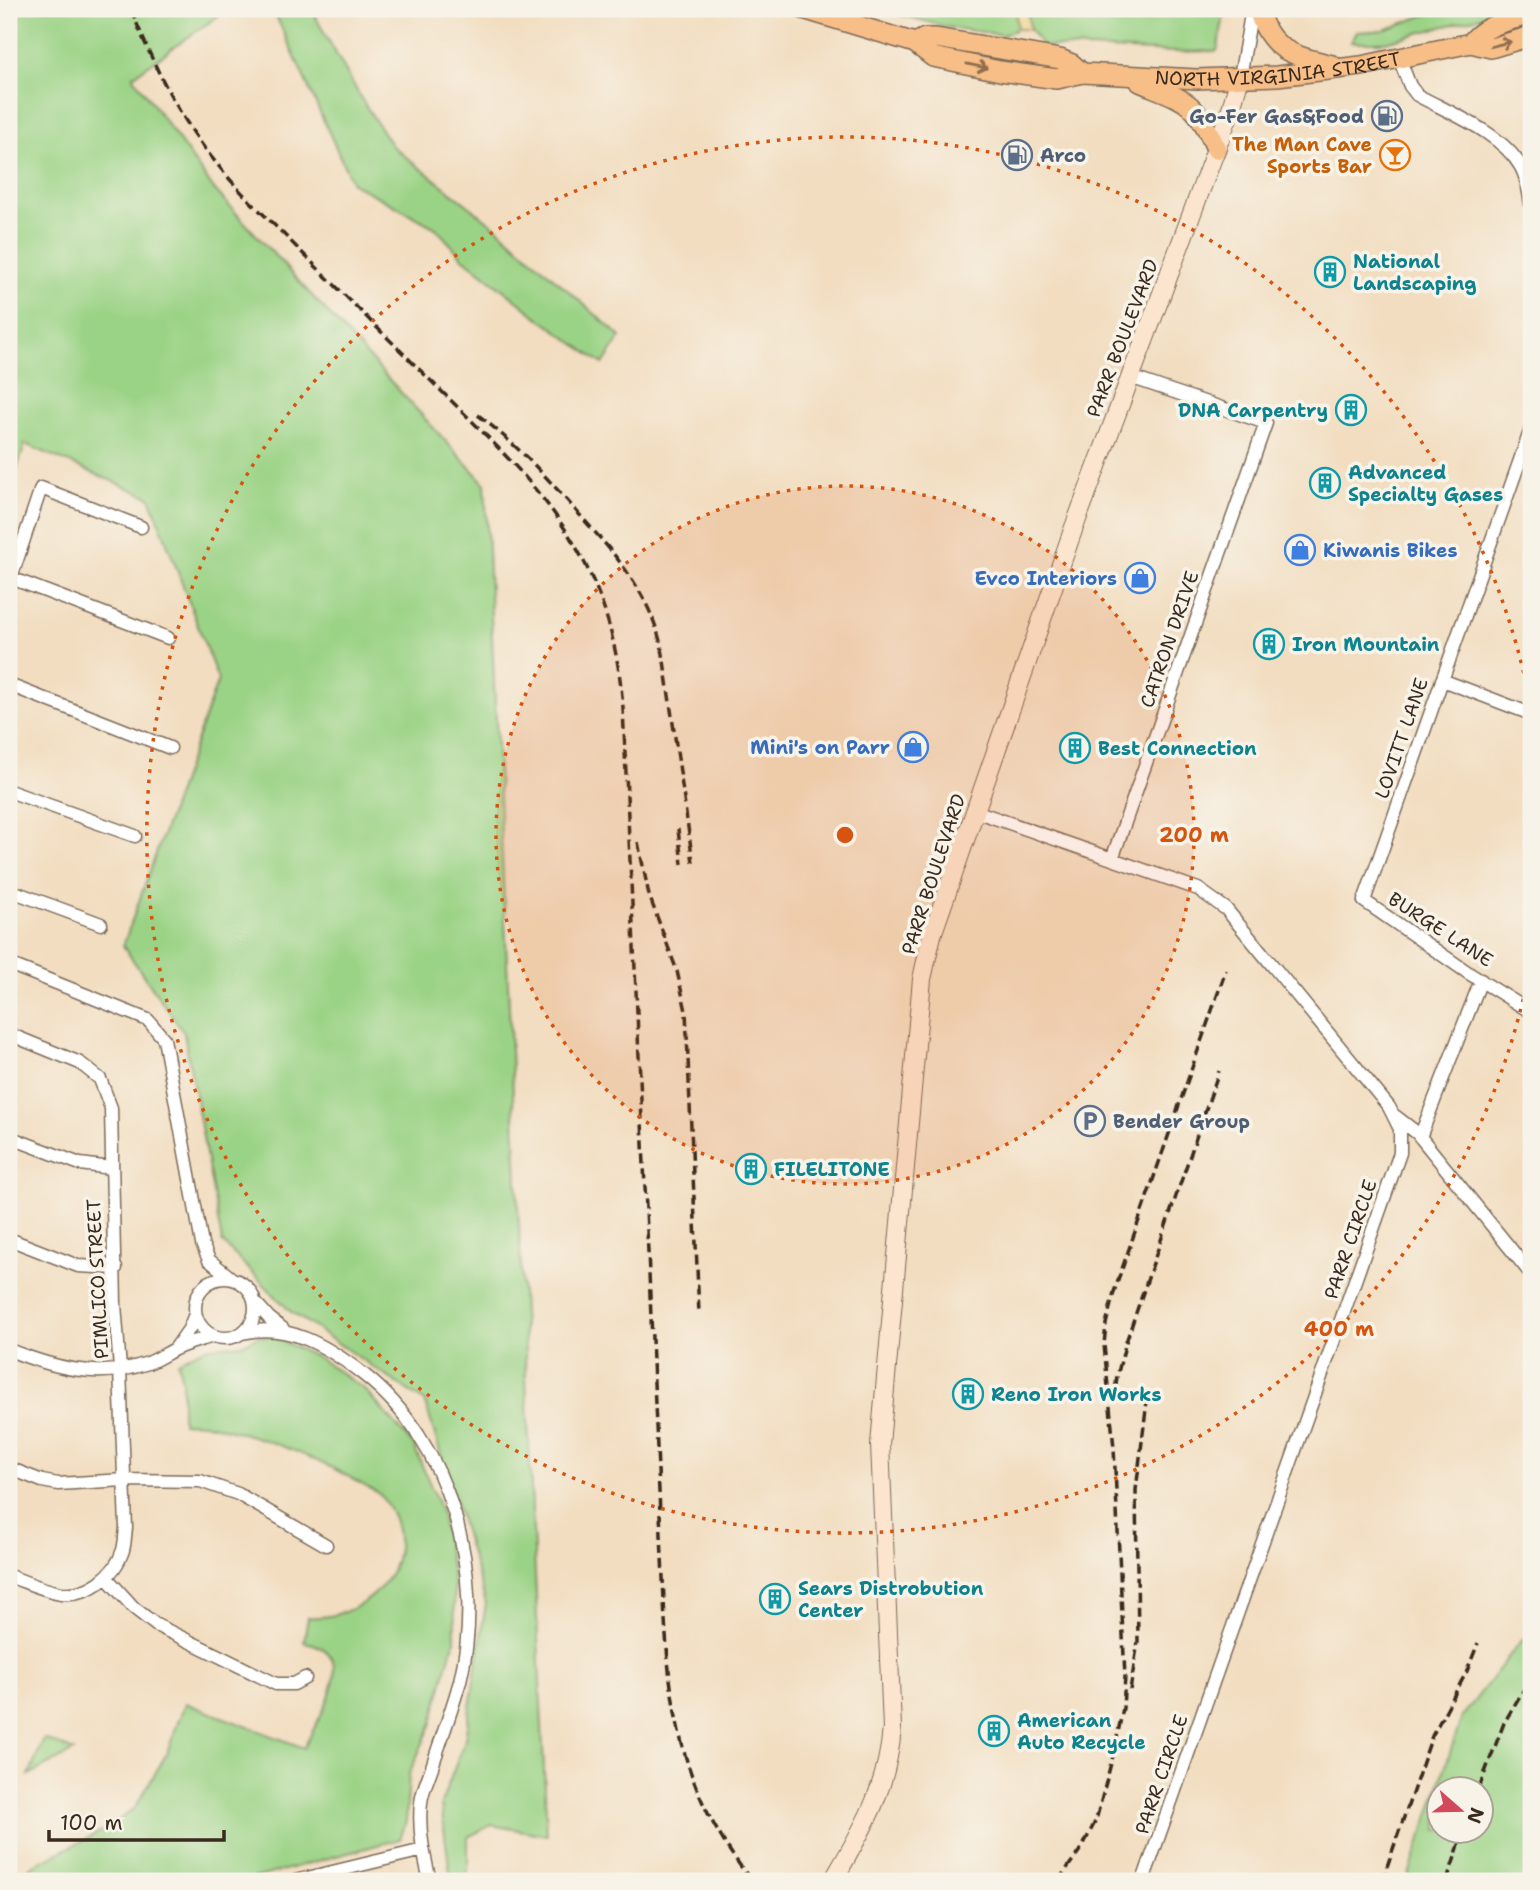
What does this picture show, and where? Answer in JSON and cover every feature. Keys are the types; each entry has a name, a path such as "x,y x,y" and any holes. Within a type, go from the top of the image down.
{"main road":[{"name":"NORTH VIRGINIA STREET","path":"803,9 915,43 925,38 936,38 1060,59 1082,73 1197,79 1277,76 1343,68 1471,43 1492,48 1531,36"},
{"path":"1258,9 1268,35 1283,50 1343,68"},
{"name":"NORTH VIRGINIA STREET","path":"1471,43 1478,33 1486,29 1531,14"},
{"path":"1126,76 1191,105 1206,122 1216,149"},
{"name":"PARR BOULEVARD","path":"833,1881 879,1796 890,1752 892,1728 880,1478 881,1432 922,979 932,935 975,811 1130,377 1230,112 1240,77"}],"street":[{"path":"1240,77 1252,9"},
{"path":"1399,58 1410,86 1417,95 1493,137 1513,156 1527,180 1531,204"},
{"name":"CATRON DRIVE","path":"1112,859 1266,423 1130,377"},
{"name":"LOVITT LANE","path":"1364,901 1442,680 1526,459 1531,429"},
{"path":"141,527 41,488 10,581 168,638"},
{"path":"1442,680 1531,713"},
{"path":"9,685 170,748"},
{"path":"9,791 135,836"},
{"path":"975,811 1198,889 1226,909 1395,1116 1420,1138 1531,1275"},
{"path":"9,890 101,924"},
{"name":"BURGE LANE","path":"1364,901 1531,1012"},
{"path":"9,964 148,1020 164,1039 202,1244 209,1260 248,1288 254,1301 269,1318 286,1331"},
{"path":"1420,1138 1481,980"},
{"name":"PIMLICO STREET","path":"9,1034 80,1063 100,1079 111,1108 115,1304 126,1528 123,1549 106,1577"},
{"name":"PARR CIRCLE","path":"1143,1881 1400,1153 1400,1129 1395,1116"},
{"path":"9,1137 80,1164 111,1168"},
{"path":"9,1239 78,1266 116,1268"},
{"path":"175,1349 189,1329 195,1314 195,1304 203,1286 209,1260"},
{"path":"203,1286 221,1277 231,1278"},
{"path":"242,1333 254,1317 254,1301"},
{"path":"195,1314 201,1327 213,1336 223,1338 267,1329 286,1331 305,1338 349,1363 393,1402 413,1426 429,1452 458,1526 469,1597 460,1680 421,1799 423,1850 430,1881"},
{"path":"9,1350 64,1369 92,1371 145,1364 175,1349 213,1336"},
{"path":"9,1468 42,1481 58,1484 184,1479 216,1485 238,1493 326,1545"},
{"path":"9,1576 64,1593 89,1588 106,1577 142,1616 177,1637 276,1684 294,1684 305,1678"},
{"path":"295,1881 423,1850"}],"green space":[{"path":"9,9 228,9 133,76 213,188 485,484 547,1835 491,1825 468,1837 468,1873 451,1881 441,1804 465,1740 486,1603 425,1402 290,1311 222,1242 184,1033 123,946 218,680 150,497 25,444 9,494"},
{"path":"273,9 311,9 362,100 392,146 497,228 621,337 603,364 463,258 436,228 352,183"},
{"path":"879,9 1016,9 1017,29 1003,35 947,27"},
{"path":"1027,9 1234,11 1225,11 1217,51 1174,52 1043,46 1030,29"},
{"path":"1442,9 1509,9 1385,42 1351,42 1357,32 1384,30"},
{"path":"258,1336 273,1337 319,1358 364,1389 413,1444 440,1508 454,1583 455,1642 432,1723 409,1774 406,1822 400,1839 243,1881 16,1881 28,1868 106,1829 135,1808 167,1753 185,1703 304,1748 326,1704 334,1672 332,1658 322,1648 304,1642 308,1617 332,1615 354,1608 372,1596 386,1580 396,1561 398,1540 394,1518 377,1493 306,1456 265,1440 203,1423 182,1423 182,1381 178,1362 205,1348 240,1344"},
{"path":"1531,1631 1531,1881 1407,1881 1424,1831 1424,1844 1494,1844 1494,1774 1443,1774 1462,1717"},
{"path":"44,1739 74,1751 29,1775"}],"sand":[{"path":"1016,9 1027,9 1030,29 1017,29"}],"railway":[{"path":"131,9 167,89 212,158 251,202 529,482 558,519 582,558 602,602 615,651 623,708 664,1600 670,1678 675,1714 694,1782 728,1848 752,1881"},
{"path":"478,415 531,461 592,529 631,577 650,612 663,654 693,862"},
{"path":"678,829 682,864"},
{"path":"638,842 649,895 677,971 686,1011 699,1314"},
{"path":"1058,1881 1083,1846 1096,1820 1123,1708 1125,1677 1114,1448 1104,1345 1106,1324 1114,1292 1226,970"},
{"path":"1114,1401 1126,1342 1219,1071"},
{"path":"1130,1690 1138,1642 1136,1490 1147,1401"},
{"path":"1382,1881 1432,1736 1467,1671 1478,1643"},
{"path":"1484,1774 1504,1723 1531,1677"},
{"path":"1447,1881 1459,1844"}],"place":[{"name":"Go-Fer Gas&Food","path":"1387,116"},
{"name":"Arco","path":"1017,155"},
{"name":"The Man Cave Sports Bar","path":"1395,155"},
{"name":"National Landscaping","path":"1330,272"},
{"name":"DNA Carpentry","path":"1351,410"},
{"name":"Advanced Specialty Gases","path":"1325,483"},
{"name":"Kiwanis Bikes","path":"1300,550"},
{"name":"Evco Interiors","path":"1140,578"},
{"name":"Iron Mountain","path":"1269,644"},
{"name":"Mini's on Parr","path":"913,747"},
{"name":"Best Connection","path":"1075,748"},
{"name":"Bender Group","path":"1090,1121"},
{"name":"FILELITONE","path":"751,1169"},
{"name":"Reno Iron Works","path":"968,1394"},
{"name":"Sears Distrobution Center","path":"775,1599"},
{"name":"American Auto Recycle","path":"994,1731"}]}
